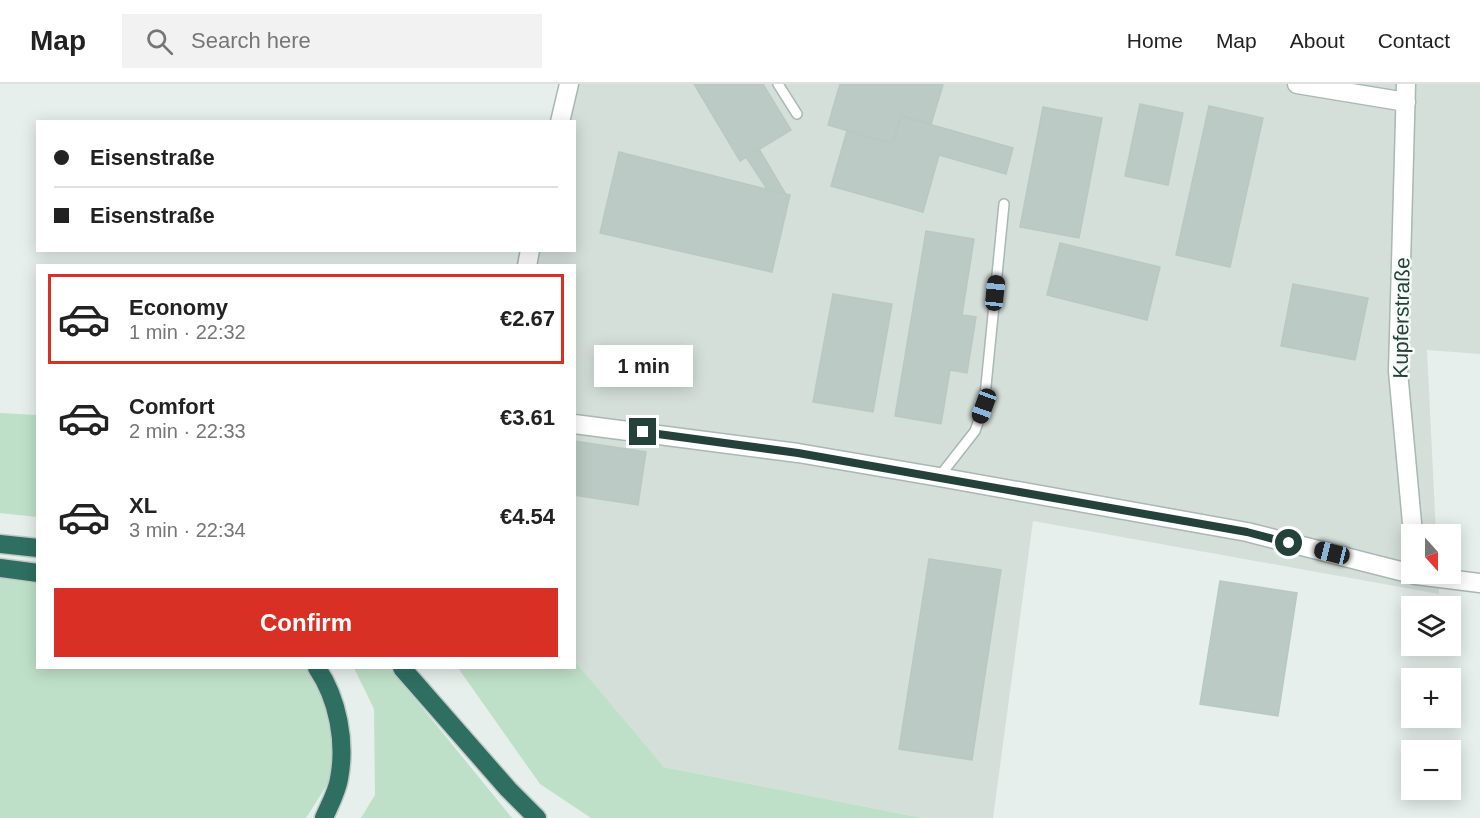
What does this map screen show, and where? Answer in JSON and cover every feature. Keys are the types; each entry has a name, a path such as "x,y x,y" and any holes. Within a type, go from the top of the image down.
{"highway":[{"path":"0,544 36,548"},
{"path":"0,568 36,573"},
{"path":"319,669 335,707 341,746 339,781 324,818"},
{"path":"403,669 508,789 537,818"}],"street":[{"path":"560,120 569,84"},
{"name":"Kupferstraße","path":"1297,84 1406,93 1398,371 1412,524"},
{"path":"576,424 798,453 939,477 1247,532 1401,570"},
{"path":"1461,580 1480,583"}],"lane":[{"path":"778,84 797,114"},
{"path":"939,477 975,431 984,406 1004,204"}],"shaded area":[{"path":"560,84 1480,84 1480,354 1427,350 1436,524 1401,524 1401,584 1439,584 1439,594 1033,521 993,818 922,818 664,767 576,662 576,264 516,264 519,252 576,252 576,120 551,120"}],"green space":[{"path":"0,413 36,415 36,517 0,513"},
{"path":"0,576 36,580 36,669 313,669 337,726 330,780 306,818 0,818"},
{"path":"576,662 664,767 922,818 591,818 540,784 459,669 576,669"},
{"path":"354,669 391,669 512,818 361,818 375,795 374,709"}],"building":[{"path":"694,84 763,84 791,130 740,161"},
{"path":"840,84 943,85 931,124 901,116 893,144 828,125"},
{"path":"1140,104 1183,113 1168,185 1125,176"},
{"path":"1209,106 1263,118 1230,267 1176,255"},
{"path":"1043,107 1102,118 1079,238 1020,227"},
{"path":"901,116 1013,148 1006,174 939,155 923,212 831,186 847,131 893,144"},
{"path":"759,149 785,193 767,189 746,157"},
{"path":"619,152 790,195 772,272 600,233"},
{"path":"926,231 974,239 962,315 976,317 967,373 950,370 941,424 895,416"},
{"path":"1060,243 1160,267 1147,320 1047,295"},
{"path":"1293,284 1368,298 1355,360 1281,346"},
{"path":"833,294 892,304 873,412 813,402"},
{"path":"576,441 646,452 638,505 576,495"},
{"path":"929,559 1001,570 972,760 899,749"},
{"path":"1220,581 1297,593 1278,716 1200,704"}],"route":[{"path":"643,432 798,453 1247,532 1289,543"}]}
